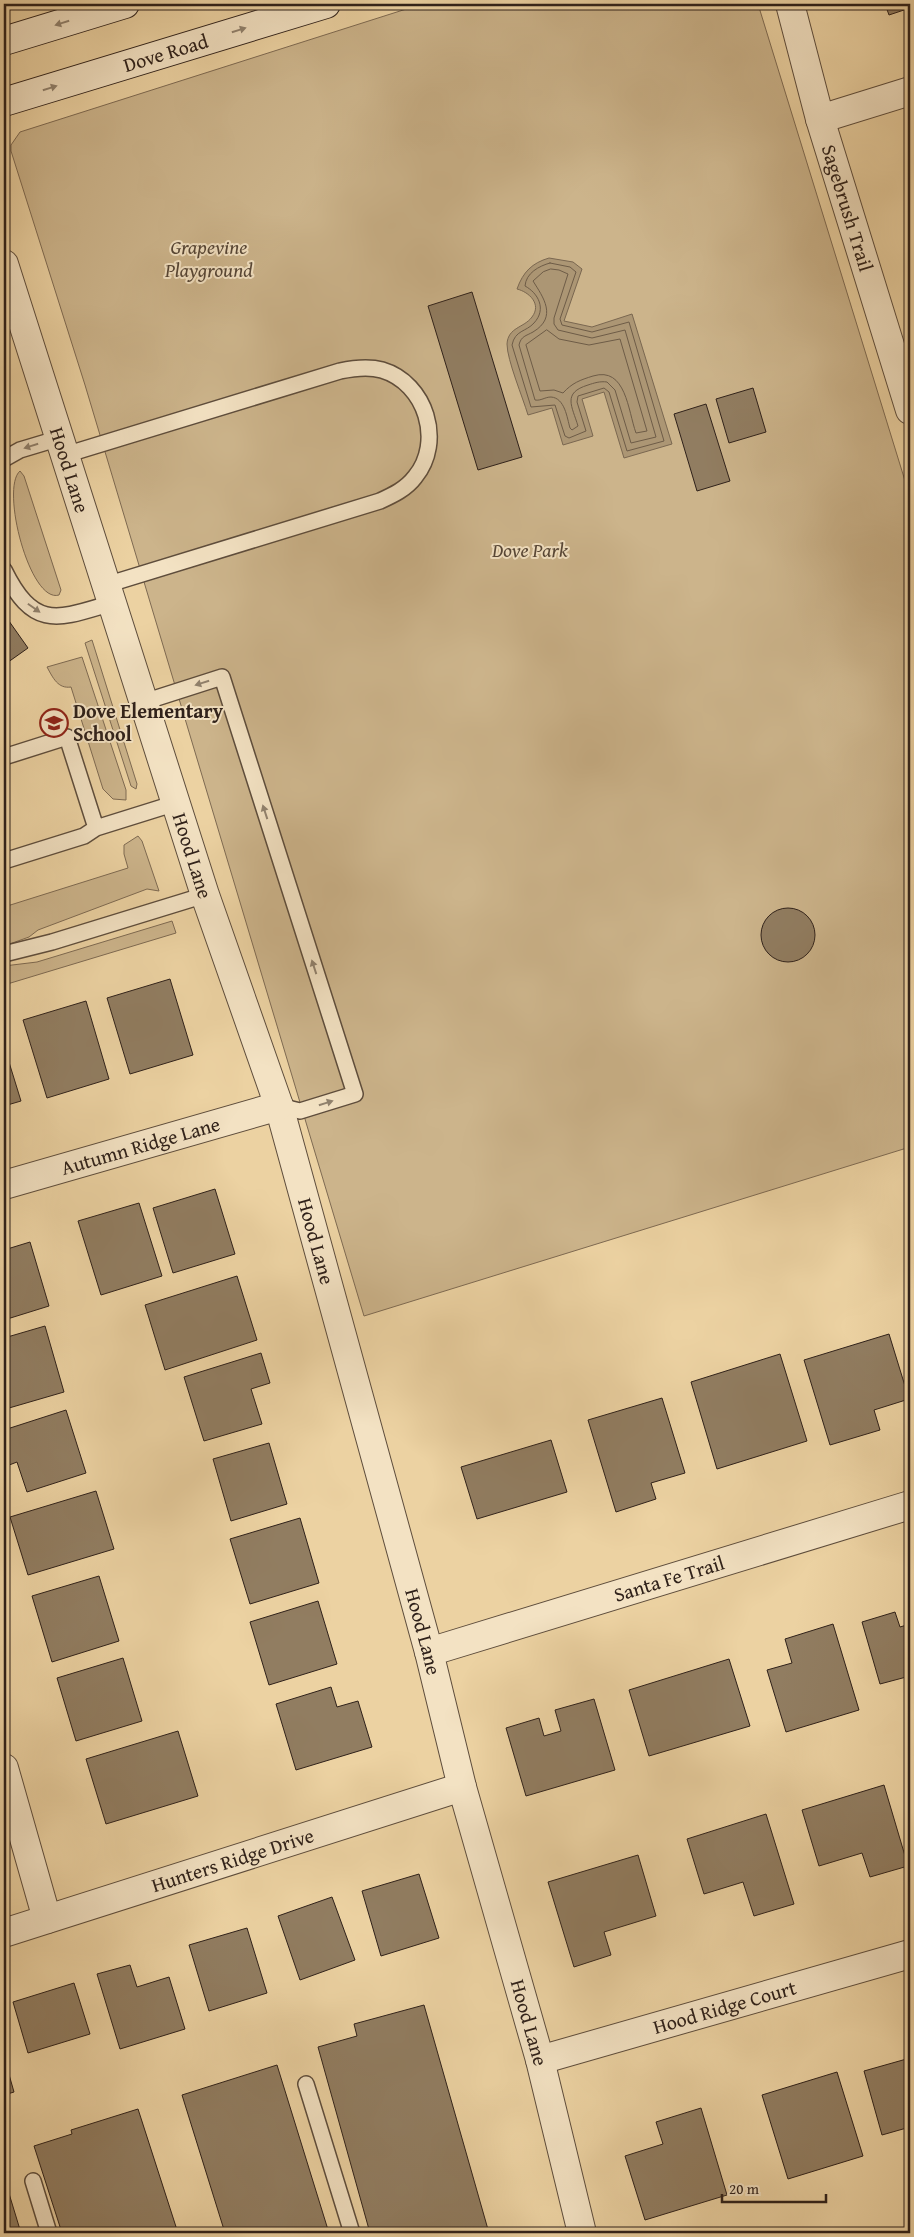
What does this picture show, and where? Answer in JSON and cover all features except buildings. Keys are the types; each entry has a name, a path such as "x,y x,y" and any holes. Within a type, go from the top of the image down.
{"street":[{"path":"4,41 125,4"},
{"name":"Dove Road","path":"4,102 323,4"},
{"name":"Sagebrush Trail","path":"790,4 820,119 910,410"},
{"path":"820,119 910,91"},
{"name":"Hood Lane","path":"6,281 62,446 205,895 279,1106 430,1652 462,1786 540,2060 582,2233"},
{"name":"Autumn Ridge Lane","path":"4,1185 279,1106"},
{"name":"Santa Fe Trail","path":"430,1652 910,1506"},
{"path":"4,1768 48,1919"},
{"name":"Hunters Ridge Drive","path":"4,1933 462,1786"},
{"name":"Hood Ridge Court","path":"540,2060 910,1954"}],"lane":[{"path":"4,459 20,450 62,446 340,370 361,367 383,370 402,380 417,396 427,415 430,436 426,458 415,477 400,492 380,501 109,594 63,617 47,617 23,600 4,570"},
{"path":"144,702 222,677 354,1094 300,1111 279,1106"},
{"path":"4,757 67,737 96,828"},
{"path":"4,861 84,836 96,828 176,803"},
{"path":"4,954 52,942 205,895"},
{"path":"306,2084 352,2233"},
{"path":"32,2181 49,2233"}],"green space":[{"name":"Dove Park","path":"422,4 758,4 910,497 910,1147 364,1316 85,385 11,151 11,145 20,132"},
{"path":"20,471 24,476 61,590 59,595 48,593 38,582 21,543 14,499 15,482"},
{"path":"92,640 137,784 136,789 131,786 85,643"},
{"path":"82,657 126,790 126,800 113,799 103,789 71,687 59,684 47,667"},
{"path":"138,836 142,841 159,891 147,889 38,930 29,937 4,946 4,907 128,868 124,854 124,845"},
{"path":"172,921 176,933 4,985 4,966 37,962"}],"water":[{"path":"549,258 573,262 582,269 564,321 592,327 632,314 672,444 624,458 604,392 582,399 593,436 563,445 552,408 528,415 512,369 507,344 510,334 529,321 536,308 530,296 517,289 519,283 529,269"}],"place":[{"name":"Dove Elementary School","path":"54,723"}],"park label":[{"name":"Grapevine Playground","path":"209,258"}]}
